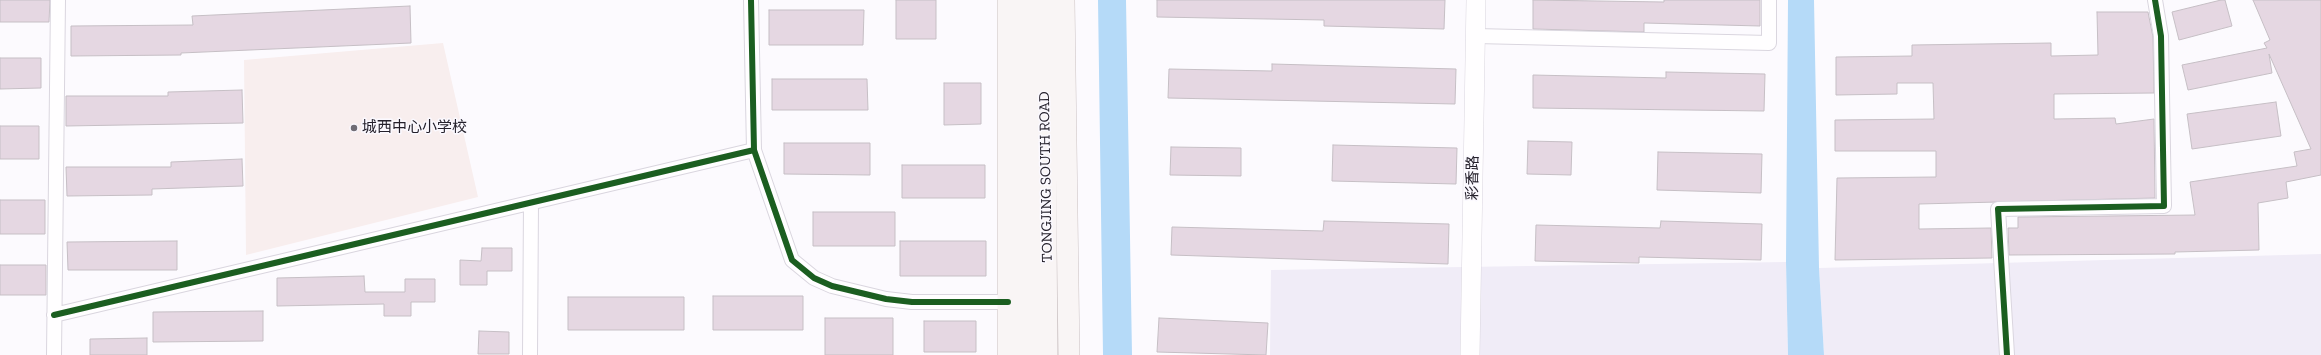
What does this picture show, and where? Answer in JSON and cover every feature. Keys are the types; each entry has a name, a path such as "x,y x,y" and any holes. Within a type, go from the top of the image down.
{"main road":[{"path":"1008,0 1008,355"},
{"name":"TONGJING SOUTH ROAD","path":"1025,0 1029,355"},
{"name":"TONGJING SOUTH ROAD","path":"1044,0 1048,355"},
{"path":"1064,0 1069,355"}],"street":[{"path":"54,355 58,0"},
{"path":"751,0 754,150 792,260 814,278 832,286 856,292 912,302 1008,302"},
{"name":"彩香路","path":"1470,355 1476,0"},
{"path":"1476,36 1769,43 1769,0"},
{"path":"2007,355 1998,209 2164,206 2161,36 2155,0"},
{"path":"54,314 754,150"},
{"path":"530,355 531,202"}],"shaded area":[{"name":"城西中心小学校","path":"443,43 478,197 246,255 244,60"},
{"path":"2321,254 2321,355 1824,355 1819,268"},
{"path":"1786,262 1788,355 1270,355 1271,270"}],"water":[{"path":"1098,0 1126,0 1132,355 1103,355"},
{"path":"1788,0 1814,0 1819,268 1824,355 1788,355 1786,262"}],"building":[{"path":"0,0 50,0 49,22 0,22"},
{"path":"896,0 936,0 936,39 896,39"},
{"path":"1157,0 1445,0 1444,29 1324,26 1324,20 1157,17"},
{"path":"1533,0 1664,2 1664,0 1760,0 1760,26 1644,23 1644,32 1533,29"},
{"path":"2225,0 2232,26 2179,40 2172,12"},
{"path":"2253,0 2321,0 2321,175 2286,182 2288,198 2258,203 2259,250 2175,252 2175,254 2009,255 2008,228 2018,228 2018,217 2195,215 2190,182 2297,166 2294,152 2311,149 2269,54 2272,73 2188,90 2182,65 2267,48 2264,43 2270,40"},
{"path":"410,6 411,43 181,53 181,55 71,56 71,26 193,25 192,16"},
{"path":"769,10 864,10 863,45 769,45"},
{"path":"2097,12 2148,12 2153,37 2154,93 2054,94 2054,119 2115,118 2116,124 2154,119 2155,198 1919,204 1919,229 1991,228 1992,258 1835,260 1837,178 1936,177 1936,151 1835,151 1835,120 1934,119 1933,83 1897,83 1897,94 1836,95 1836,57 1912,56 1912,45 2051,43 2051,56 2098,55"},
{"path":"0,58 41,58 41,88 0,89"},
{"path":"1272,64 1456,69 1455,104 1168,98 1169,69 1272,71"},
{"path":"1666,72 1765,74 1764,111 1533,108 1533,75 1666,78"},
{"path":"772,79 867,79 868,110 772,110"},
{"path":"944,83 981,83 981,124 944,125"},
{"path":"242,90 243,123 66,126 66,96 168,96 168,92"},
{"path":"2276,102 2281,136 2192,149 2187,114"},
{"path":"0,126 39,126 39,159 0,159"},
{"path":"1528,141 1572,142 1571,175 1527,174"},
{"path":"784,143 870,143 870,175 784,174"},
{"path":"1333,145 1457,148 1456,184 1332,181"},
{"path":"1171,147 1241,148 1241,176 1170,175"},
{"path":"1658,152 1762,154 1761,193 1657,190"},
{"path":"242,159 243,186 152,189 152,195 67,196 66,167 171,167 171,162"},
{"path":"902,165 985,165 985,198 902,198"},
{"path":"0,200 45,200 45,234 0,234"},
{"path":"813,212 895,212 895,246 813,246"},
{"path":"1324,221 1449,224 1448,264 1171,255 1172,227 1323,231"},
{"path":"1661,221 1762,224 1761,260 1639,257 1639,263 1535,261 1536,225 1660,228"},
{"path":"177,241 177,270 68,270 67,242"},
{"path":"900,241 986,241 986,276 900,276"},
{"path":"482,248 512,248 512,271 487,271 487,285 460,285 460,260 481,261"},
{"path":"0,265 46,265 46,295 0,295"},
{"path":"364,276 365,292 405,292 405,279 435,279 435,302 411,302 411,316 384,316 384,304 277,306 277,278"},
{"path":"713,296 803,296 803,330 713,330"},
{"path":"568,297 684,297 684,330 568,330"},
{"path":"263,311 263,341 153,342 153,312"},
{"path":"825,318 893,318 893,355 825,355"},
{"path":"1159,318 1268,323 1266,355 1157,352"},
{"path":"924,321 976,321 976,352 924,352"},
{"path":"479,331 509,332 509,354 478,354"},
{"path":"147,338 147,355 90,355 90,339"}],"cycle path":[{"path":"751,0 754,150 792,260 814,278 832,286 886,299 912,302 1008,302"},
{"path":"2007,355 1998,209 2164,206 2161,36 2155,0"},
{"path":"54,315 754,150"}],"place":[{"name":"城西中心小学校","path":"354,128"}]}
